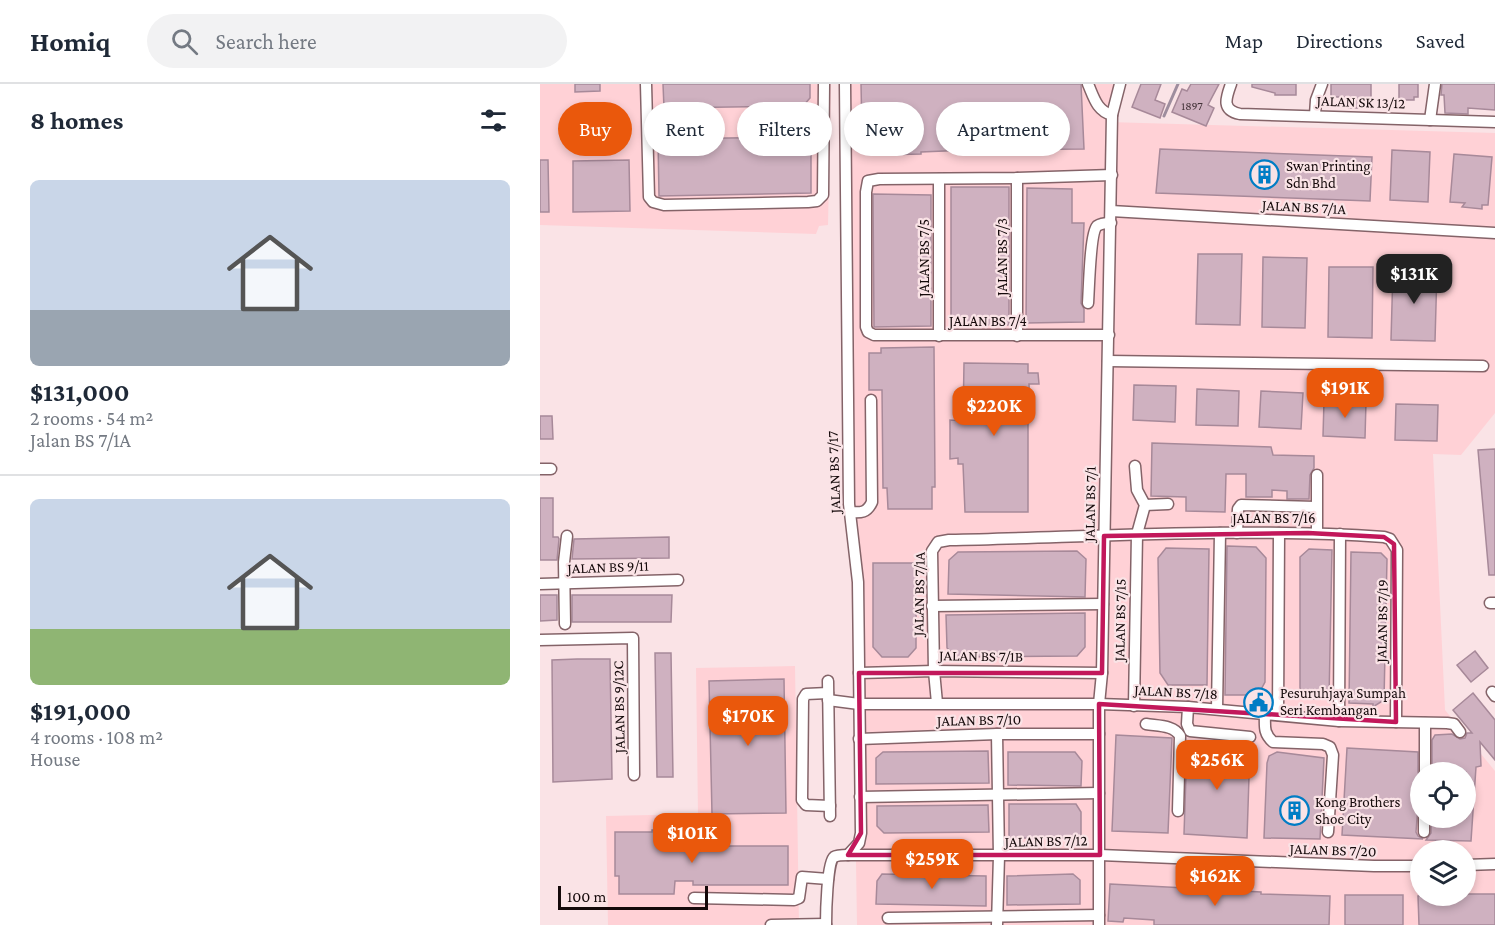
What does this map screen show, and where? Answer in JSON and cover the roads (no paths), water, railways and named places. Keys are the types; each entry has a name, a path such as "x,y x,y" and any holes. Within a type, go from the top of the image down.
{"street":[{"path":"646,84 649,197 653,202 664,205 808,202 821,198 823,195 824,84"},
{"name":"JALAN BS 7/17","path":"845,84 846,328 850,512 858,582 861,834 859,843 848,855"},
{"path":"1088,84 1097,106 1112,115"},
{"name":"JALAN BS 7/1","path":"1099,920 1099,704 1102,673 1112,115 1120,84"},
{"name":"JALAN SK 13/12","path":"1231,84 1227,96 1227,108 1240,114 1495,122"},
{"path":"1315,116 1316,100 1322,84"},
{"path":"1430,120 1435,84"},
{"path":"939,179 1112,175"},
{"name":"JALAN BS 7/3","path":"1017,178 1017,336"},
{"name":"JALAN BS 7/4","path":"939,179 868,181 866,192 866,327 868,332 874,335 939,336 1109,335"},
{"name":"JALAN BS 7/5","path":"939,179 939,336"},
{"name":"JALAN BS 7/1A","path":"1111,211 1495,233"},
{"path":"1088,303 1092,240 1095,230 1102,224 1111,223"},
{"path":"1108,361 1483,366"},
{"path":"850,512 865,512 872,502 870,400"},
{"path":"1135,466 1137,490 1145,504 1168,504"},
{"path":"1317,475 1317,533"},
{"name":"JALAN BS 7/15","path":"1134,706 1137,534 1145,504"},
{"path":"1237,533 1238,509 1241,505 1316,507"},
{"path":"1216,709 1220,533"},
{"path":"1278,715 1279,533"},
{"name":"JALAN BS 7/16","path":"1104,536 1317,533 1384,537 1394,544 1398,557"},
{"path":"1339,721 1340,534"},
{"path":"565,624 564,583 567,536"},
{"name":"JALAN BS 7/1A","path":"937,703 934,671 932,551 938,542 1104,536"},
{"name":"JALAN BS 7/19","path":"1395,722 1398,557"},
{"name":"JALAN BS 9/11","path":"540,584 678,580"},
{"path":"932,606 1103,604"},
{"name":"JALAN BS 9/12C","path":"540,640 633,638 634,776"},
{"name":"JALAN BS 7/1B","path":"859,673 934,671 1102,673"},
{"path":"828,681 828,696 830,811 806,805 802,800 803,699 806,694 828,696 859,704 1099,704"},
{"name":"JALAN BS 7/18","path":"1099,704 1188,707 1339,721 1454,724 1460,732"},
{"path":"1178,811 1181,741 1188,707"},
{"path":"1265,713 1264,730 1266,736 1273,742 1323,744 1330,747 1333,755 1328,832"},
{"path":"1425,723 1425,762"},
{"path":"1146,724 1194,732 1250,737"},
{"path":"997,734 998,921"},
{"name":"JALAN BS 7/10","path":"859,739 997,734 1099,734"},
{"path":"860,797 1099,793"},
{"name":"JALAN BS 7/12","path":"828,879 832,858 848,855 1100,855"},
{"name":"JALAN BS 7/20","path":"1100,855 1410,866"},
{"path":"1476,865 1495,864"},
{"path":"694,898 794,900 799,898 802,878 828,879 826,925 771,925"},
{"path":"888,918 998,921 1099,920"}],"waterway":[{"path":"1164,116 1178,84"}],"place":[{"name":"Swan Printing Sdn Bhd","path":"1265,175"},
{"name":"Pesuruhjaya Sumpah Seri Kembangan","path":"1259,702"},
{"name":"Kong Brothers Shoe City","path":"1294,811"}]}
